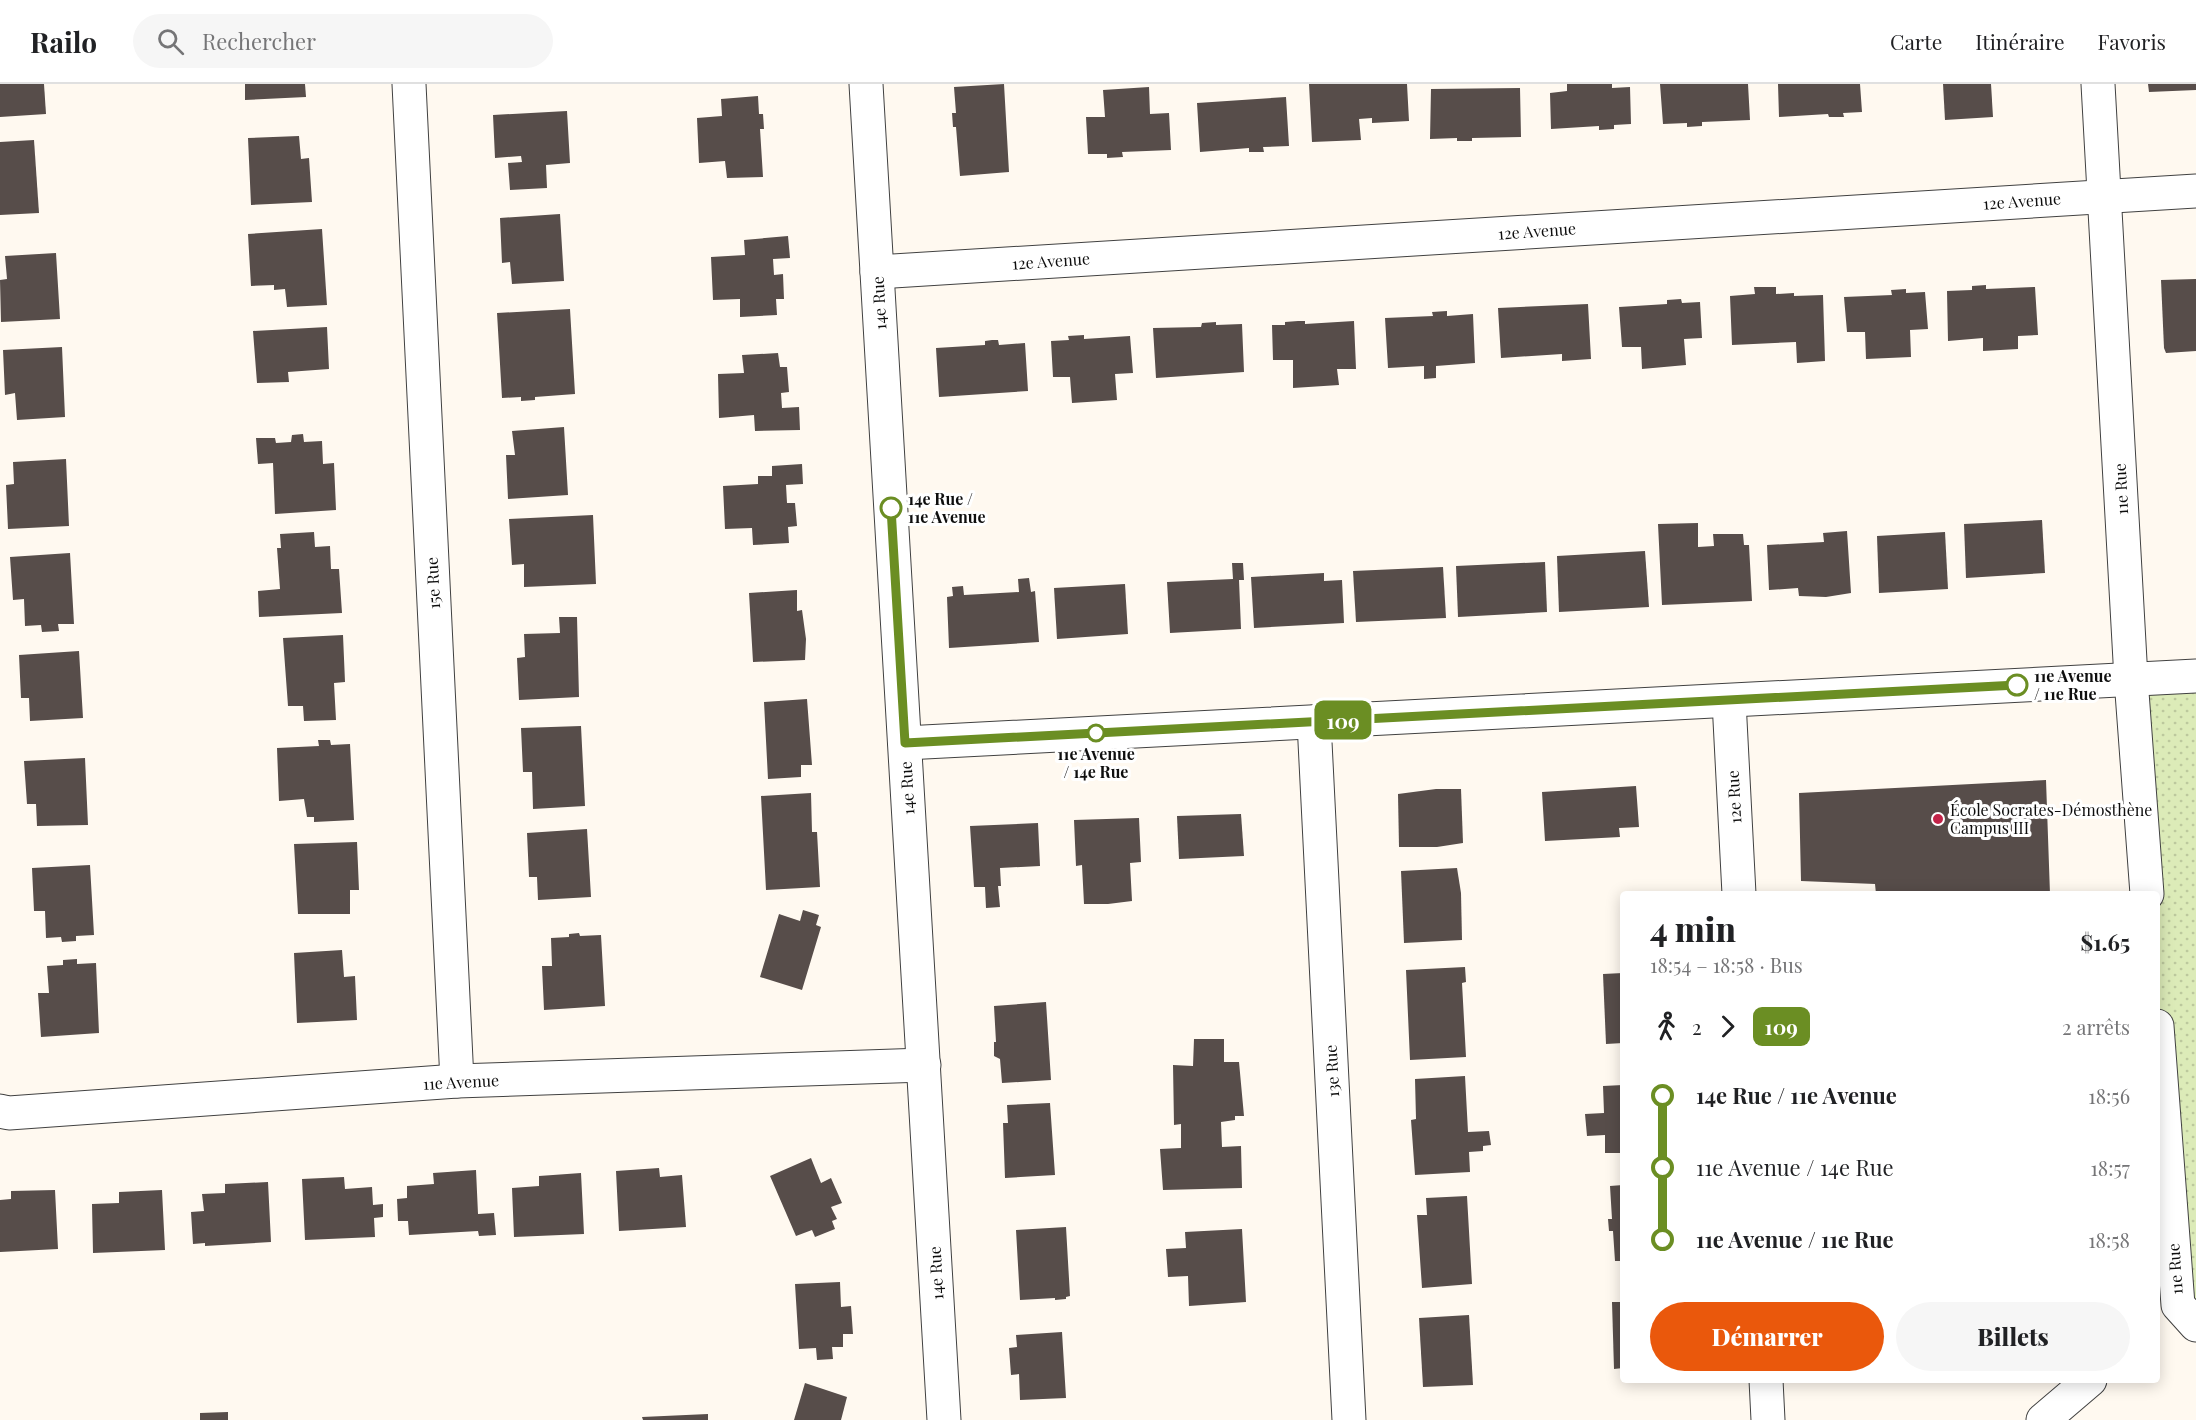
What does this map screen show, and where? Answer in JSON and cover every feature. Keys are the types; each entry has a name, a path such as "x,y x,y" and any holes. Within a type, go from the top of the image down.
{"street":[{"name":"15e Rue","path":"409,84 457,1081"},
{"name":"14e Rue","path":"866,84 944,1420"},
{"name":"11e Rue","path":"2098,84 2131,679 2147,891"},
{"name":"12e Avenue","path":"877,272 2196,190"},
{"path":"905,743 2196,676"},
{"name":"12e Rue","path":"1728,700 1739,891"},
{"name":"13e Rue","path":"1314,722 1349,1420"},
{"name":"11e Avenue","path":"0,1111 9,1113 457,1081 924,1065"},
{"name":"11e Rue","path":"2160,1070 2177,1318"},
{"path":"1766,1383 1768,1420"},
{"path":"2043,1420 2086,1383"}],"green space":[{"path":"2196,676 2196,1324 2160,1049 2160,891 2157,891 2131,679"}],"building":[{"path":"0,84 44,84 46,114 0,117"},
{"path":"245,84 305,84 306,97 245,100"},
{"path":"1004,84 1009,172 960,176 956,127 953,127 952,113 956,113 954,87"},
{"path":"1309,84 1407,84 1409,121 1372,123 1372,118 1359,119 1361,140 1312,142"},
{"path":"1567,84 1612,84 1612,88 1630,87 1631,124 1614,125 1614,129 1599,130 1599,126 1551,129 1550,93 1567,91"},
{"path":"1660,84 1748,84 1750,120 1702,122 1702,126 1687,127 1687,123 1663,124"},
{"path":"1778,84 1860,84 1862,112 1843,113 1844,117 1829,117 1828,114 1779,117"},
{"path":"1943,84 1991,84 1993,117 1945,120"},
{"path":"2148,84 2196,84 2196,90 2149,92"},
{"path":"1149,87 1150,114 1169,113 1171,150 1122,152 1123,157 1107,158 1107,154 1088,154 1086,117 1105,117 1103,90"},
{"path":"1520,88 1521,137 1472,138 1472,141 1457,141 1457,138 1430,139 1431,89"},
{"path":"758,96 759,114 763,114 764,129 760,129 763,177 727,178 725,161 699,163 697,118 722,116 721,99"},
{"path":"1286,97 1289,146 1263,147 1264,152 1249,152 1249,148 1200,152 1197,103"},
{"path":"567,111 570,163 546,165 547,188 510,190 508,163 522,162 521,156 495,158 493,115"},
{"path":"299,136 301,159 309,158 312,202 251,205 248,138"},
{"path":"34,140 39,213 0,215 0,142"},
{"path":"560,214 564,281 512,284 510,262 502,263 500,218"},
{"path":"322,229 327,305 287,307 285,289 274,290 274,285 251,286 248,234"},
{"path":"788,236 790,258 773,259 774,275 783,274 784,299 776,299 777,315 740,317 740,299 713,300 711,257 745,255 744,240"},
{"path":"56,253 60,319 1,322 0,280 7,279 5,256"},
{"path":"2196,279 2196,351 2166,353 2161,280"},
{"path":"1986,285 1986,289 2035,287 2038,335 2018,336 2018,349 1983,351 1983,338 1948,341 1947,291 1972,290 1972,286"},
{"path":"1754,287 1776,287 1776,294 1823,295 1825,361 1797,363 1796,342 1732,345 1730,296 1755,294"},
{"path":"1906,289 1906,293 1925,292 1928,329 1910,330 1911,357 1866,359 1865,332 1847,332 1844,297 1892,295 1891,290"},
{"path":"1681,299 1682,303 1700,302 1702,338 1684,339 1686,365 1642,369 1641,347 1622,347 1619,307 1667,304 1667,300"},
{"path":"1588,304 1591,359 1562,361 1562,354 1501,358 1498,308"},
{"path":"570,309 575,394 535,397 535,400 521,401 521,397 502,398 497,313"},
{"path":"1447,311 1447,316 1473,314 1475,363 1436,366 1436,378 1424,379 1424,366 1388,368 1385,318 1433,316 1432,312"},
{"path":"1305,321 1305,324 1354,321 1356,369 1337,369 1339,385 1293,388 1293,360 1273,360 1272,325"},
{"path":"1216,322 1216,325 1242,324 1244,372 1156,378 1153,328 1201,327 1202,323"},
{"path":"327,327 329,369 288,372 289,382 257,383 253,331"},
{"path":"1084,335 1084,339 1130,336 1133,373 1115,374 1117,400 1072,403 1070,377 1053,377 1051,341 1069,340 1068,336"},
{"path":"998,340 999,345 1025,343 1028,391 939,397 936,348 985,345 985,341"},
{"path":"62,347 65,417 17,420 15,393 5,395 3,350"},
{"path":"778,353 780,367 787,367 789,392 781,393 782,408 799,407 800,430 755,431 754,415 719,418 718,374 744,373 742,355"},
{"path":"564,427 568,495 508,499 506,455 515,455 512,431"},
{"path":"303,434 304,442 322,441 323,464 334,463 336,510 275,514 273,463 258,464 256,438 275,438 276,443 291,442 292,435"},
{"path":"66,459 69,526 8,529 6,485 14,484 13,462"},
{"path":"802,464 803,484 786,485 787,503 795,503 797,526 788,527 789,543 753,545 752,528 725,529 723,486 758,484 758,476 772,476 772,466"},
{"path":"593,515 596,584 524,587 524,564 512,565 509,519"},
{"path":"2042,520 2045,573 1966,578 1964,524"},
{"path":"1698,523 1698,547 1714,546 1713,534 1743,534 1744,545 1749,545 1752,601 1662,605 1658,524"},
{"path":"1847,531 1851,593 1826,597 1799,596 1798,588 1769,590 1767,545 1824,542 1823,533"},
{"path":"314,532 315,547 330,546 331,569 339,569 342,613 259,617 258,591 280,589 277,548 281,548 280,534"},
{"path":"1945,532 1948,589 1879,593 1877,536"},
{"path":"1645,551 1649,607 1559,612 1557,556"},
{"path":"70,553 74,624 58,624 59,631 42,632 41,625 25,626 24,599 13,600 10,557"},
{"path":"1545,562 1547,612 1458,617 1456,566"},
{"path":"1232,563 1243,563 1244,580 1239,580 1241,629 1170,633 1167,582 1233,579"},
{"path":"1443,567 1446,618 1356,622 1353,571"},
{"path":"1324,573 1324,581 1342,580 1344,623 1254,628 1251,577"},
{"path":"1029,578 1031,592 1035,591 1039,642 949,648 947,597 953,596 952,587 963,586 964,595 1019,592 1018,579"},
{"path":"1125,584 1128,634 1057,639 1054,588"},
{"path":"797,590 797,611 802,610 806,639 805,660 753,662 749,593"},
{"path":"559,617 577,617 579,697 519,700 517,658 525,657 524,634 560,633"},
{"path":"343,635 345,682 334,683 336,720 304,721 303,706 288,706 283,638"},
{"path":"79,651 83,718 30,721 29,698 21,698 19,655"},
{"path":"807,699 812,765 801,765 801,777 768,779 764,702"},
{"path":"581,726 585,806 533,809 532,772 523,772 521,728"},
{"path":"318,740 330,740 331,745 350,744 354,820 314,822 314,817 307,817 304,799 279,801 277,748 319,746"},
{"path":"85,758 88,825 37,826 36,804 27,804 24,761"},
{"path":"2046,780 2050,891 1876,891 1875,884 1801,881 1799,793"},
{"path":"1636,786 1639,827 1619,828 1620,837 1545,841 1542,792"},
{"path":"1436,789 1461,789 1463,843 1437,847 1399,847 1398,794"},
{"path":"811,793 812,832 817,832 820,887 766,890 761,796"},
{"path":"1241,814 1244,856 1179,859 1177,816"},
{"path":"1139,818 1141,862 1130,863 1132,901 1084,904 1082,865 1076,866 1074,820"},
{"path":"1038,823 1040,866 1000,868 1001,886 998,886 1000,907 986,908 985,887 974,887 970,826"},
{"path":"587,829 591,897 538,900 537,877 529,877 527,833"},
{"path":"357,842 359,890 350,890 350,914 298,914 294,844"},
{"path":"90,865 94,935 76,936 76,941 62,942 61,937 46,938 45,911 34,911 32,868"},
{"path":"1457,868 1461,893 1462,940 1404,943 1401,871"},
{"path":"803,910 819,915 816,925 821,927 802,990 760,977 779,914 800,921"},
{"path":"579,933 580,936 601,935 605,1006 544,1010 542,966 552,966 551,938 569,937 569,934"},
{"path":"342,950 344,977 355,976 357,1020 297,1023 294,953"},
{"path":"77,959 77,964 96,963 99,1033 41,1037 38,993 49,993 47,966 63,965 63,960"},
{"path":"1465,967 1466,982 1462,983 1466,1057 1410,1060 1406,970"},
{"path":"1620,973 1620,1043 1606,1044 1603,974"},
{"path":"1046,1002 1051,1080 1002,1083 1000,1059 994,1056 994,1042 996,1042 994,1006"},
{"path":"1194,1039 1224,1039 1224,1062 1239,1062 1244,1116 1235,1116 1235,1120 1221,1122 1222,1147 1241,1146 1242,1188 1163,1190 1160,1149 1181,1148 1181,1124 1174,1125 1173,1065 1193,1066"},
{"path":"1465,1076 1468,1132 1489,1131 1491,1145 1483,1146 1483,1151 1469,1152 1470,1172 1415,1175 1411,1120 1416,1119 1415,1079"},
{"path":"1620,1085 1620,1153 1605,1153 1605,1135 1587,1136 1585,1114 1604,1113 1603,1086"},
{"path":"1050,1103 1055,1175 1005,1178 1003,1123 1008,1123 1007,1105"},
{"path":"811,1158 821,1183 831,1178 842,1203 831,1207 837,1219 832,1221 835,1229 815,1237 812,1230 796,1236 770,1176"},
{"path":"659,1168 660,1177 682,1175 686,1227 619,1231 616,1171"},
{"path":"476,1170 478,1214 494,1213 496,1235 479,1236 478,1231 409,1235 408,1221 398,1221 397,1199 407,1198 407,1186 434,1184 433,1173"},
{"path":"581,1173 584,1234 514,1237 512,1188 539,1186 539,1176"},
{"path":"344,1177 345,1189 372,1187 373,1205 383,1204 383,1217 374,1218 375,1237 305,1240 302,1179"},
{"path":"268,1182 271,1242 205,1246 205,1243 193,1244 191,1212 204,1211 202,1194 225,1193 225,1184"},
{"path":"1620,1185 1620,1261 1615,1261 1613,1231 1609,1231 1608,1219 1612,1219 1610,1186"},
{"path":"55,1190 58,1249 0,1252 0,1200 11,1199 11,1191"},
{"path":"162,1190 165,1250 93,1253 92,1204 119,1203 119,1192"},
{"path":"1467,1196 1472,1284 1422,1288 1417,1215 1427,1215 1426,1198"},
{"path":"1066,1227 1070,1296 1066,1299 1055,1300 1055,1298 1020,1300 1016,1230"},
{"path":"1242,1229 1246,1302 1189,1306 1188,1276 1168,1277 1166,1249 1186,1248 1185,1232"},
{"path":"840,1282 841,1307 851,1306 853,1334 843,1334 843,1347 832,1347 833,1359 817,1360 816,1348 799,1349 795,1284"},
{"path":"1612,1302 1620,1302 1620,1368 1614,1369"},
{"path":"1469,1315 1473,1385 1423,1387 1419,1318"},
{"path":"1062,1332 1066,1398 1020,1400 1019,1374 1011,1375 1009,1348 1017,1347 1016,1335"},
{"path":"805,1383 847,1397 841,1420 794,1420"},
{"path":"228,1412 228,1420 200,1420 200,1413"},
{"path":"708,1414 708,1420 643,1420 642,1417"}],"bus line":[{"name":"109","path":"891,508 905,743 2017,685"}],"place":[{"name":"14e Rue / 11e Avenue","path":"891,508"},
{"name":"11e Avenue / 11e Rue","path":"2017,685"},
{"name":"11e Avenue / 14e Rue","path":"1096,733"},
{"name":"École Socrates-Démosthène Campus III","path":"1938,819"}]}
